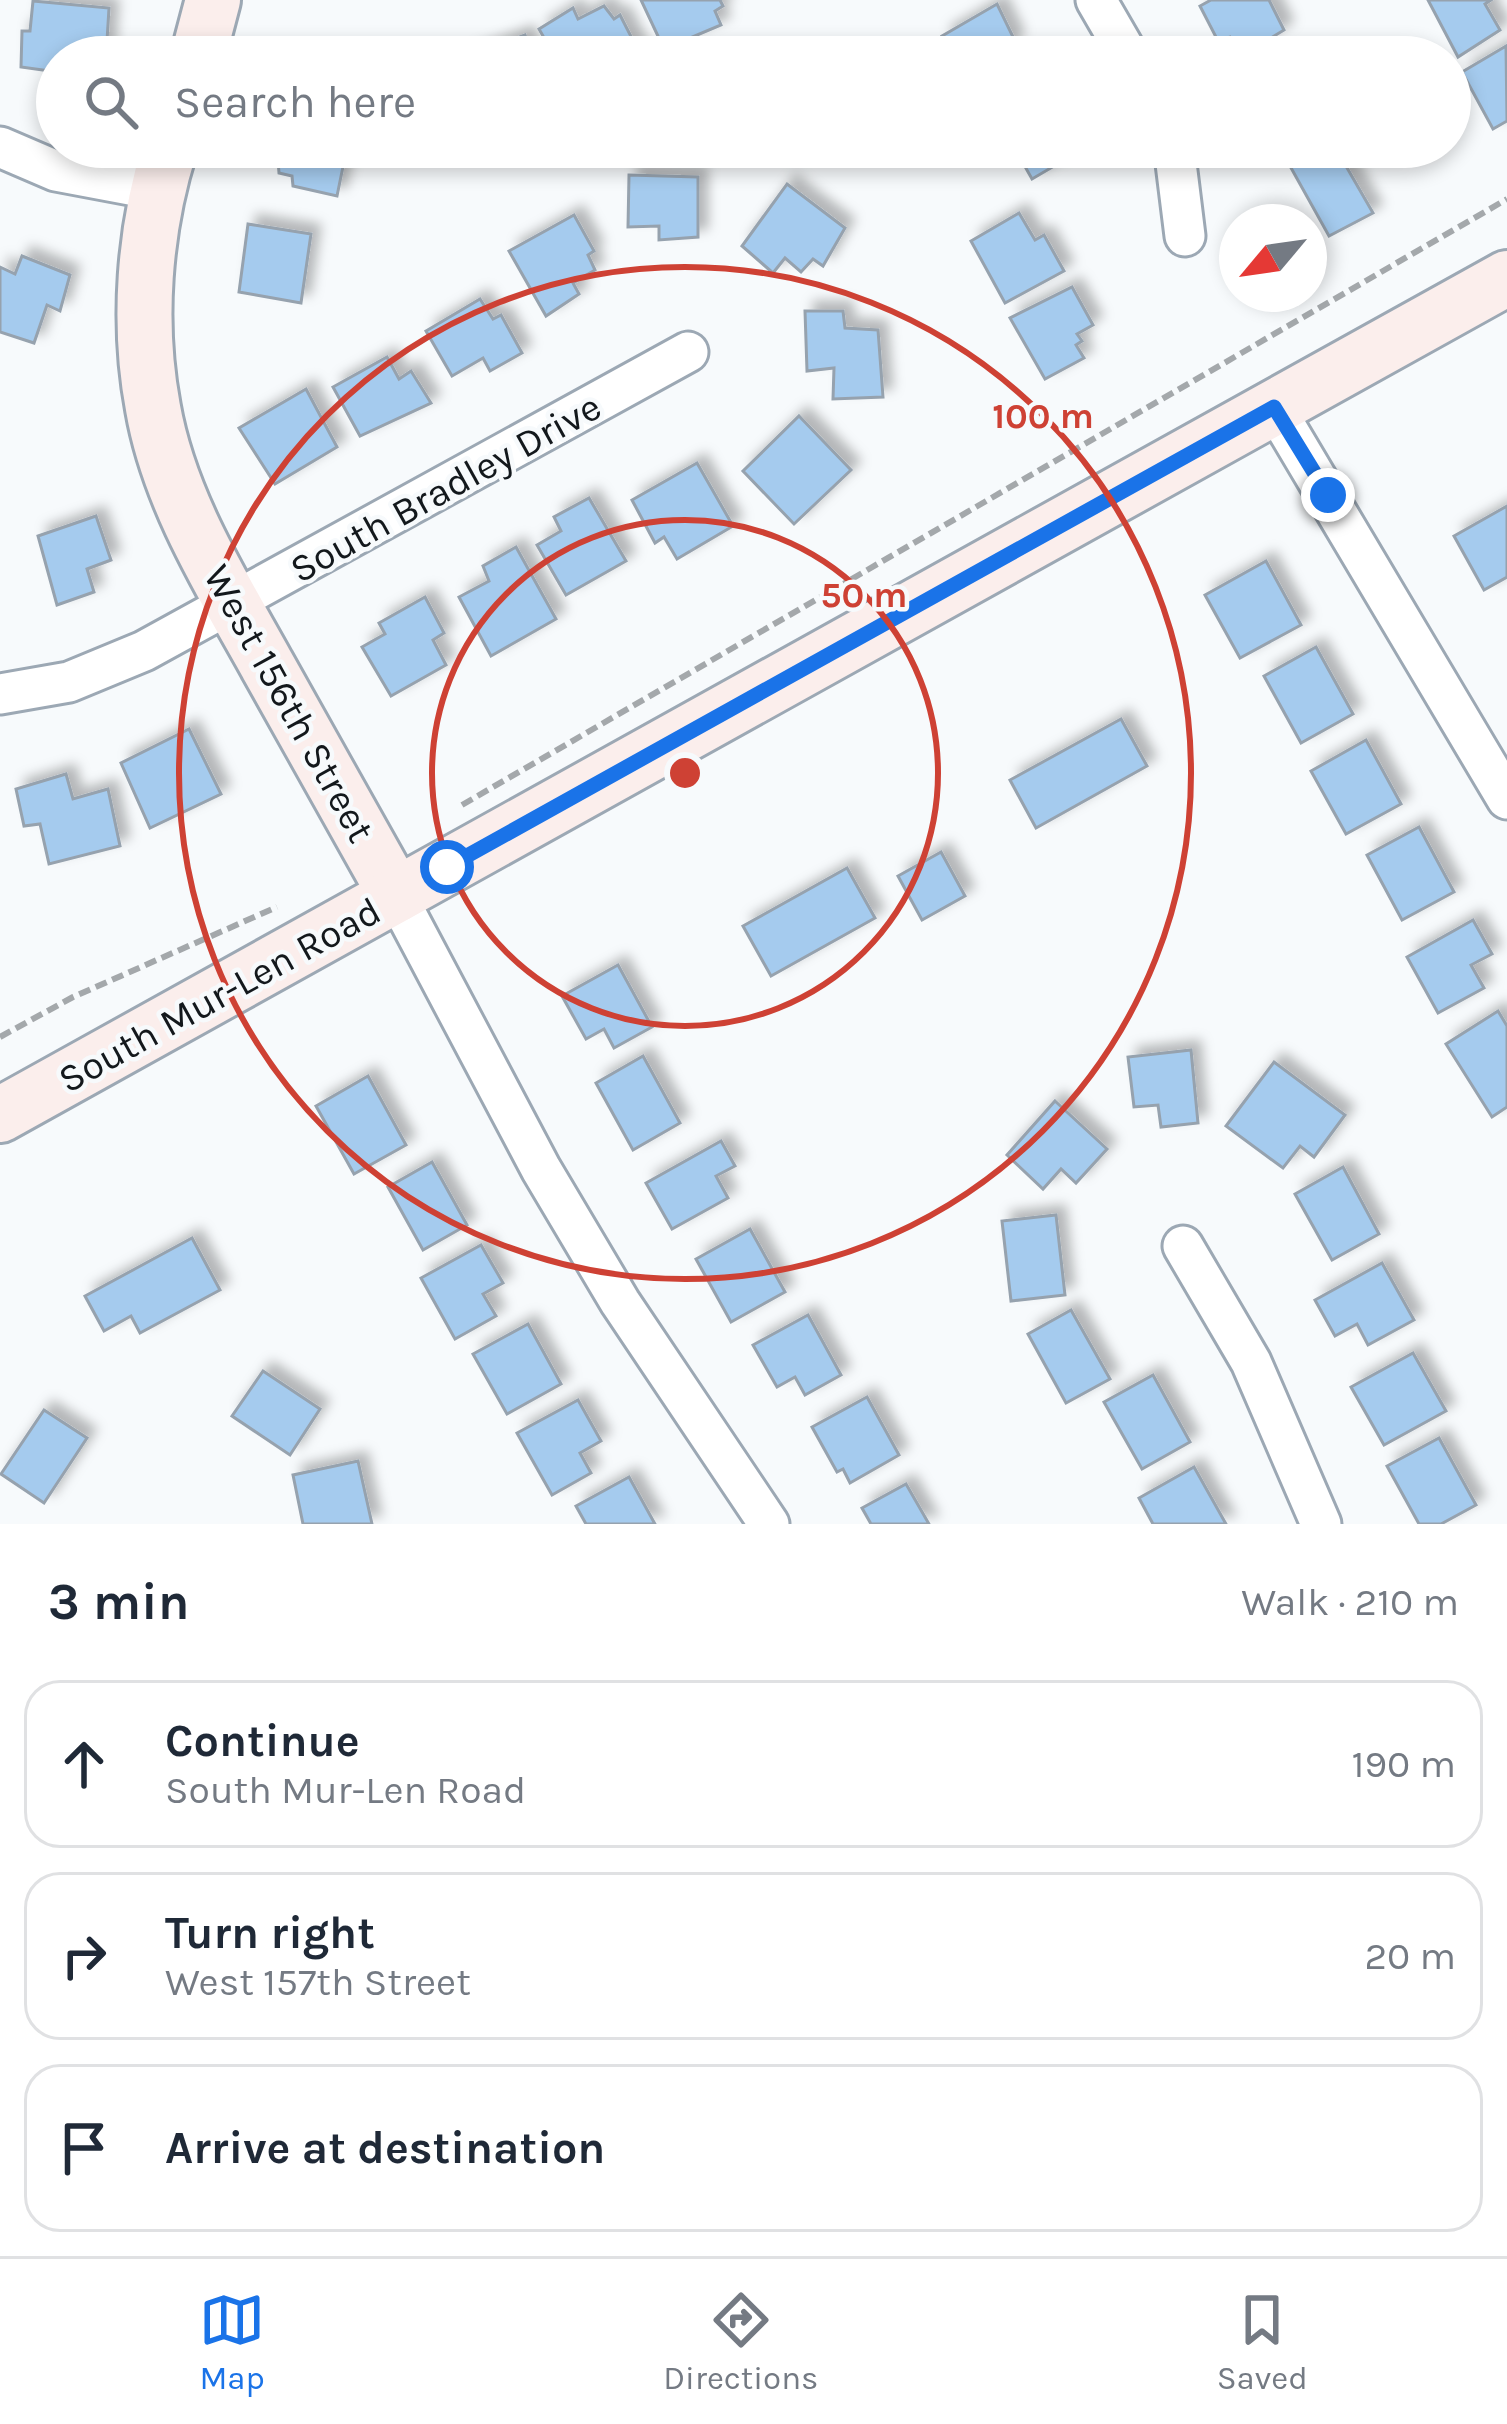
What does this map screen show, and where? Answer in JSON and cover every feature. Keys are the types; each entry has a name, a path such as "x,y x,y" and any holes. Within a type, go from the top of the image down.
{"main road":[{"path":"204,36 213,0"},
{"name":"West 156th Street","path":"163,168 148,246 146,347 153,409 189,519 396,895"},
{"name":"South Mur-Len Road","path":"0,1115 1507,278"}],"street":[{"path":"1096,0 1117,36"},
{"path":"0,147 36,162"},
{"path":"49,168 163,168"},
{"path":"1177,168 1185,236"},
{"name":"South Bradley Drive","path":"0,694 68,682 106,669 233,604 688,352"},
{"path":"1274,407 1507,799"},
{"name":"West 156th Street","path":"396,895 620,1302 769,1524"},
{"path":"1184,1246 1251,1362 1322,1524"}],"path":[{"path":"444,814 1507,199"},
{"path":"0,1036 73,997 292,901"}],"building":[{"path":"641,0 720,0 723,6 715,11 721,25 695,36 658,36"},
{"path":"1211,0 1269,0 1284,30 1274,36 1215,36 1200,6"},
{"path":"1428,0 1491,0 1485,4 1500,30 1471,49 1471,36 1447,36"},
{"path":"33,1 109,8 107,36 36,36 36,69 21,67 22,31 30,31"},
{"path":"997,4 1013,36 942,36"},
{"path":"604,6 614,19 620,15 631,36 543,36 539,29 573,8 578,19"},
{"path":"1506,46 1507,121 1493,129 1471,89 1471,67"},
{"path":"279,168 343,168 337,196 293,186 292,176 279,173"},
{"path":"1026,168 1051,168 1032,179"},
{"path":"1291,168 1347,168 1373,213 1329,236 1327,204 1311,204"},
{"path":"629,175 698,177 698,237 659,240 659,226 628,227"},
{"path":"787,184 845,228 823,266 813,259 801,272 785,258 773,273 742,246"},
{"path":"1019,213 1035,240 1044,235 1064,271 1005,303 971,241"},
{"path":"574,215 594,251 588,255 595,270 573,283 579,294 546,316 509,251"},
{"path":"248,224 311,234 301,303 239,292"},
{"path":"22,256 70,275 60,311 47,305 34,343 0,332 0,267 15,274"},
{"path":"1072,287 1093,325 1077,334 1082,341 1076,345 1084,358 1045,379 1010,318"},
{"path":"480,299 493,319 501,315 522,353 490,371 483,358 452,376 426,331"},
{"path":"805,311 843,311 845,328 878,330 883,397 833,399 834,368 807,371"},
{"path":"387,357 399,379 411,371 431,403 360,436 333,387"},
{"path":"306,389 337,447 275,484 239,428"},
{"path":"799,416 851,470 794,524 743,471"},
{"path":"697,463 733,526 677,559 664,537 655,543 632,500"},
{"path":"589,498 626,561 566,595 537,545 561,531 554,517"},
{"path":"1507,506 1507,577 1484,590 1454,536"},
{"path":"96,516 111,560 87,569 94,592 57,605 38,536"},
{"path":"516,547 556,619 491,656 459,597 489,581 483,566"},
{"path":"1266,561 1301,625 1240,658 1205,595"},
{"path":"425,597 444,633 433,640 446,665 391,696 362,647 385,634 379,623"},
{"path":"1316,647 1353,714 1301,743 1264,676"},
{"path":"1121,719 1147,766 1036,828 1010,780"},
{"path":"189,729 221,794 150,828 121,763"},
{"path":"1366,740 1401,804 1346,834 1311,771"},
{"path":"66,774 73,799 108,789 120,846 49,864 40,824 24,826 16,789"},
{"path":"1419,827 1454,892 1402,920 1367,855"},
{"path":"941,852 965,896 922,920 898,876"},
{"path":"847,868 875,918 771,976 743,926"},
{"path":"1473,920 1492,954 1471,965 1484,988 1438,1013 1407,957"},
{"path":"618,965 652,1027 614,1048 604,1029 586,1039 562,996"},
{"path":"1498,1011 1507,1026 1507,1107 1492,1117 1446,1044"},
{"path":"1191,1050 1198,1123 1161,1127 1158,1105 1134,1107 1128,1057"},
{"path":"643,1056 680,1123 633,1150 596,1083"},
{"path":"1274,1062 1345,1115 1314,1157 1300,1146 1283,1168 1226,1126"},
{"path":"368,1076 406,1145 354,1174 316,1106"},
{"path":"1055,1101 1107,1149 1076,1183 1061,1169 1043,1189 1007,1155"},
{"path":"721,1141 735,1166 716,1176 728,1198 672,1229 646,1183"},
{"path":"432,1162 467,1225 423,1250 388,1187"},
{"path":"1343,1167 1379,1234 1332,1260 1295,1194"},
{"path":"1056,1215 1065,1295 1011,1301 1002,1221"},
{"path":"750,1229 785,1292 731,1322 696,1259"},
{"path":"192,1238 220,1290 140,1333 131,1316 104,1331 85,1296"},
{"path":"481,1245 503,1283 483,1294 496,1316 455,1339 421,1278"},
{"path":"1382,1263 1414,1320 1368,1345 1357,1324 1335,1336 1315,1300"},
{"path":"1071,1310 1110,1379 1066,1403 1028,1334"},
{"path":"808,1315 841,1375 805,1395 795,1377 777,1387 753,1345"},
{"path":"528,1324 561,1384 507,1414 473,1354"},
{"path":"1413,1353 1446,1411 1384,1445 1351,1387"},
{"path":"263,1371 320,1409 290,1455 232,1416"},
{"path":"1153,1375 1190,1442 1142,1469 1104,1402"},
{"path":"867,1397 899,1455 850,1483 843,1469 837,1472 812,1427"},
{"path":"578,1400 601,1441 580,1453 591,1473 552,1495 517,1433"},
{"path":"44,1410 87,1438 44,1503 1,1474"},
{"path":"1439,1438 1476,1505 1441,1524 1419,1524 1387,1466"},
{"path":"358,1461 372,1524 303,1524 293,1475"},
{"path":"1194,1467 1226,1524 1153,1524 1139,1498"},
{"path":"629,1477 655,1524 586,1524 576,1506"},
{"path":"906,1484 929,1524 871,1524 862,1508"}],"route":[{"path":"447,867 1274,407 1328,495"}]}
